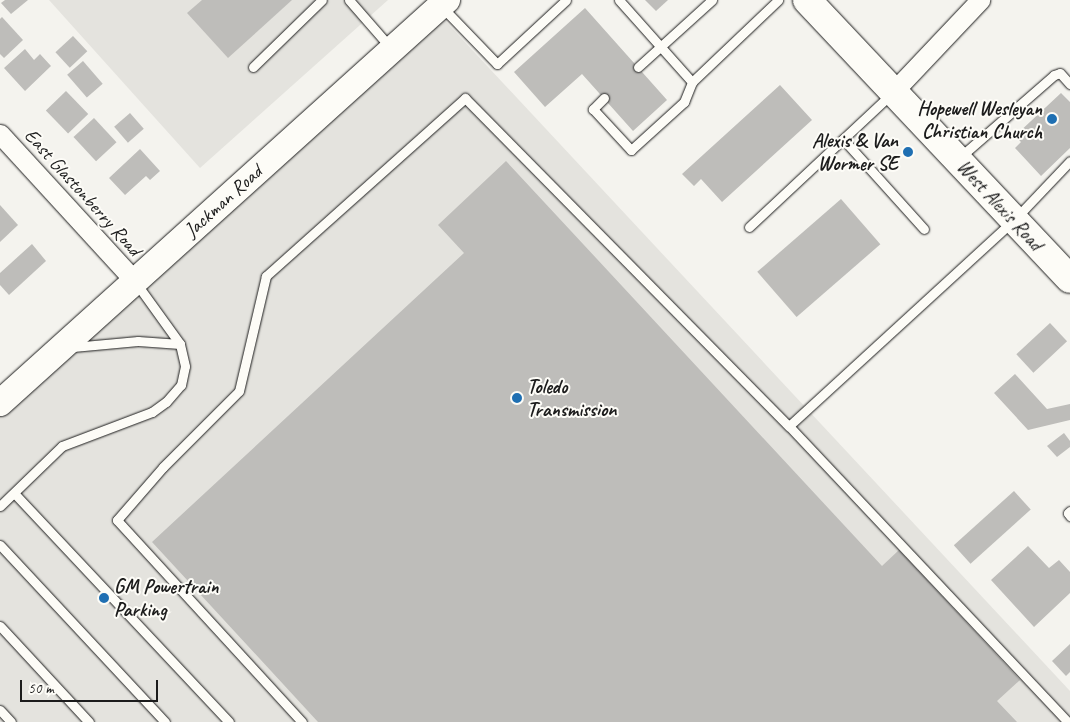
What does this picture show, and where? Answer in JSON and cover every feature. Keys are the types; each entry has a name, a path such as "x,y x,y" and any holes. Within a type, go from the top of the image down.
{"main road":[{"name":"Jackman Road","path":"0,403 442,2"},
{"name":"West Alexis Road","path":"813,2 893,92 1070,279"}],"street":[{"path":"893,92 972,5"},
{"name":"East Glastonberry Road","path":"0,134 134,280"}],"lane":[{"path":"253,67 322,0"},
{"path":"349,0 392,49"},
{"path":"442,2 497,64 566,0"},
{"path":"619,0 692,82"},
{"path":"638,67 712,0"},
{"path":"604,98 593,109 631,150 680,106 692,82 778,0"},
{"path":"957,159 1054,75 1060,73 1070,84"},
{"path":"749,227 893,92"},
{"path":"302,722 117,520 163,467 239,391 266,276 465,98 790,426 1068,722"},
{"path":"843,139 924,229"},
{"path":"790,426 1014,220 1070,161"},
{"path":"0,506 62,446 152,412 166,402 181,385 185,366 180,344 134,280"},
{"path":"62,348 138,341 180,344"},
{"path":"14,493 229,722"},
{"path":"1070,511 1068,513 1070,516"},
{"path":"0,545 165,722"},
{"path":"0,626 89,722"},
{"path":"0,710 12,722"}],"shaded area":[{"path":"49,0 388,0 200,168"},
{"path":"435,10 1070,691 1070,722 0,722 0,402"}],"building":[{"path":"5,0 28,0 11,14 1,3"},
{"path":"202,0 292,0 228,58 187,13"},
{"path":"645,0 668,0 656,11"},
{"path":"585,8 667,100 633,131 582,74 545,107 514,72"},
{"path":"2,17 23,40 4,58 0,54 0,19"},
{"path":"73,36 87,51 70,68 55,52"},
{"path":"25,49 34,60 40,54 51,66 25,91 4,68"},
{"path":"83,61 103,84 87,97 67,75"},
{"path":"780,85 812,120 722,202 701,179 694,186 682,174"},
{"path":"66,91 88,114 68,133 46,110"},
{"name":"Hopewell Wesleyan Christian Church","path":"1061,93 1070,102 1070,148 1041,176 1015,148 1021,142 1015,136"},
{"path":"130,113 144,129 128,143 114,127"},
{"path":"94,118 117,142 96,161 74,137"},
{"path":"140,149 160,171 150,180 146,176 125,195 109,178"},
{"name":"Toledo Transmission","path":"506,161 882,566 899,550 1020,680 997,701 1017,722 318,722 152,542 464,253 438,225"},
{"path":"841,199 880,244 797,317 757,272"},
{"path":"0,205 18,225 0,242"},
{"path":"32,244 46,261 9,295 0,285 0,273"},
{"path":"1050,323 1067,341 1033,373 1016,354"},
{"path":"1015,374 1047,409 1070,404 1070,420 1028,430 994,393"},
{"path":"1064,433 1070,441 1070,447 1057,457 1047,446"},
{"path":"1014,491 1031,510 971,564 954,545"},
{"path":"1028,546 1049,568 1059,560 1070,572 1070,593 1034,627 991,580"},
{"path":"1070,644 1070,672 1066,676 1052,661"}],"place":[{"name":"Hopewell Wesleyan Christian Church","path":"1052,119"},
{"name":"Alexis & Van Wormer SE","path":"908,152"},
{"name":"Toledo Transmission","path":"517,398"},
{"name":"GM Powertrain Parking","path":"104,598"}]}
